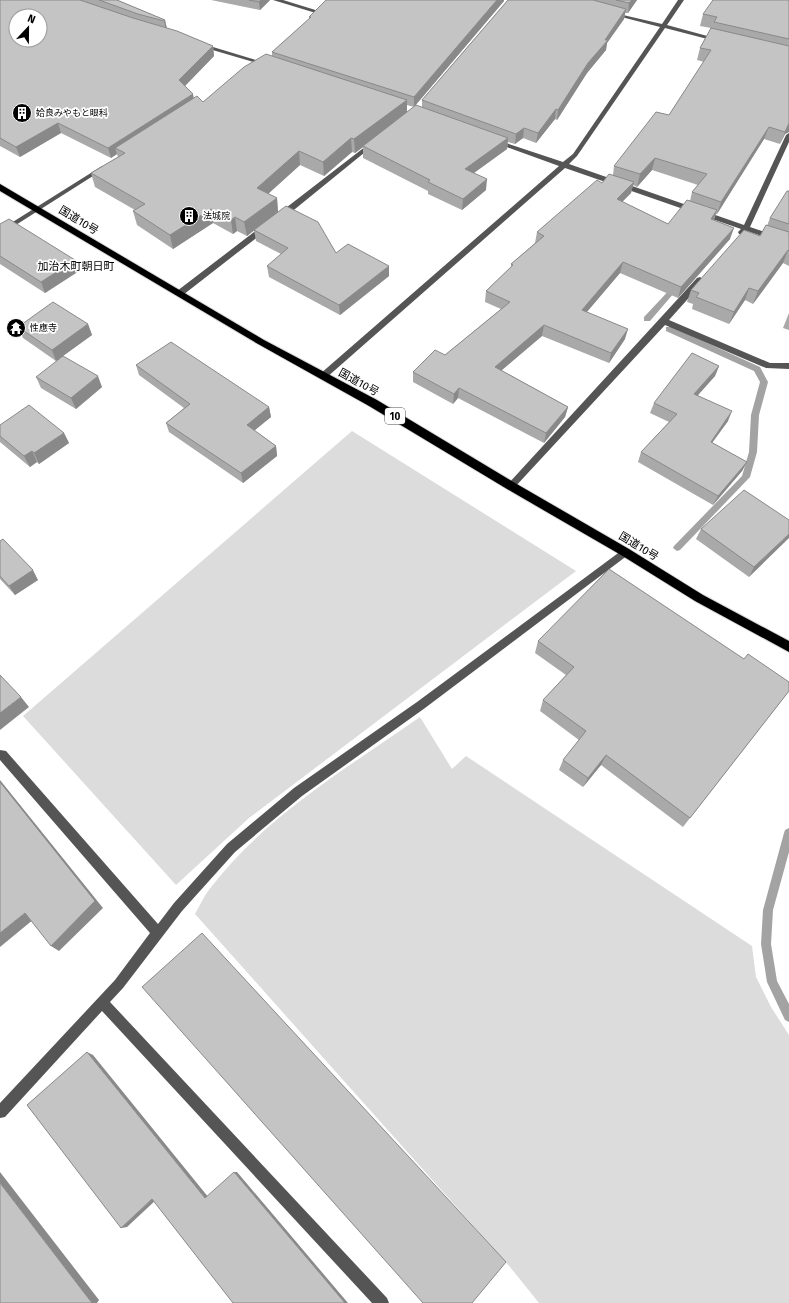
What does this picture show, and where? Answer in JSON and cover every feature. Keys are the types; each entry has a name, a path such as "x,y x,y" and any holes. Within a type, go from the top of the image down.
{"highway":[{"name":"国道10号","path":"0,188 180,293 260,342 373,404 625,552 699,598 789,647"}],"street":[{"path":"276,0 321,10 313,17"},
{"path":"323,376 575,156 681,0"},
{"path":"603,10 722,40"},
{"path":"191,42 268,62 273,67"},
{"path":"259,68 268,62"},
{"path":"735,240 746,228 789,135"},
{"path":"486,138 789,243"},
{"path":"180,293 377,141"},
{"path":"0,233 109,164"},
{"path":"511,486 664,321 705,274"},
{"path":"664,321 769,366 789,366"},
{"path":"0,1112 119,984 178,907 231,848 298,792 421,705 625,552"},
{"path":"2,754 158,933"},
{"path":"102,1002 382,1303"}],"shaded area":[{"path":"352,431 576,571 249,818 176,885 23,716"},
{"path":"420,717 452,769 466,756 752,946 756,977 771,1007 789,1035 789,1303 539,1303 510,1267 195,914 209,889 234,860 257,837 309,794"}],"building":[{"path":"0,0 80,0 177,31 213,46 179,80 193,94 108,148 58,123 16,147 0,138"},
{"path":"99,0 117,0 165,20 138,14"},
{"path":"249,0 261,0 259,2"},
{"path":"326,0 497,0 414,97 272,52 311,17 309,17"},
{"path":"508,0 593,0 626,9 605,40 608,40 588,63 558,110 556,109 538,133 524,128 516,134 422,100"},
{"path":"616,0 632,0 629,3"},
{"path":"713,0 789,0 789,39 714,22 717,17 703,14"},
{"path":"711,28 789,46 789,123 785,132 769,127 721,202 692,192 707,174 655,158 640,174 614,166 656,112 669,115 711,50 700,48"},
{"path":"266,54 407,100 354,139 351,138 323,162 299,151 257,188 277,198 244,222 235,217 231,220 211,209 170,235 133,211 145,204 91,173 125,153 115,148 197,96 203,102 244,67"},
{"path":"416,105 508,138 465,169 487,179 463,199 428,182 430,180 363,146"},
{"path":"609,174 634,182 617,199 668,224 687,200 717,210 711,219 734,228 681,287 623,262 582,310 628,329 611,353 544,325 495,367 568,407 546,433 459,388 454,394 413,372 435,350 445,355 510,302 486,291 513,265 511,264 544,236 537,232 597,180 602,183"},
{"path":"787,191 789,191 789,224 770,218"},
{"path":"286,206 318,222 336,253 348,244 389,266 339,305 267,266 288,248 254,230"},
{"path":"9,219 75,260 41,282 0,256 0,224"},
{"path":"766,225 789,232 789,251 788,250 758,291 749,288 734,312 696,297 699,293 691,290 744,230 760,236"},
{"path":"53,302 88,324 52,350 18,327"},
{"path":"171,342 269,407 247,425 276,446 241,473 166,423 190,404 136,365"},
{"path":"692,353 719,366 694,394 732,411 711,442 747,462 718,496 641,452 677,414 654,403"},
{"path":"63,356 98,376 71,398 36,377"},
{"path":"29,405 64,433 34,453 32,451 24,456 0,436 0,425"},
{"path":"744,490 789,520 789,534 754,567 701,529"},
{"path":"3,539 33,570 9,586 0,576 0,541"},
{"path":"609,569 744,659 748,654 789,682 789,691 690,818 606,755 588,778 563,760 586,731 543,700 574,667 538,641"},
{"path":"0,675 21,697 0,713"},
{"path":"0,782 95,901 51,946 25,913 0,933"},
{"path":"202,933 506,1262 472,1303 423,1303 142,987"},
{"path":"87,1052 205,1198 234,1172 345,1303 233,1303 152,1199 121,1228 27,1105"},
{"path":"0,1183 92,1303 0,1303"}],"waterway":[{"path":"647,319 677,286"},
{"path":"669,329 757,369 764,382 755,415 753,452 746,477 677,548"},
{"path":"789,833 768,910 766,944 772,982 789,1016"}],"place":[{"name":"姶良みやもと眼科","path":"22,113"},
{"name":"法城院","path":"189,216"},
{"name":"性應寺","path":"16,328"}],"district":[{"name":"加治木町朝日町","path":"76,266"}]}
